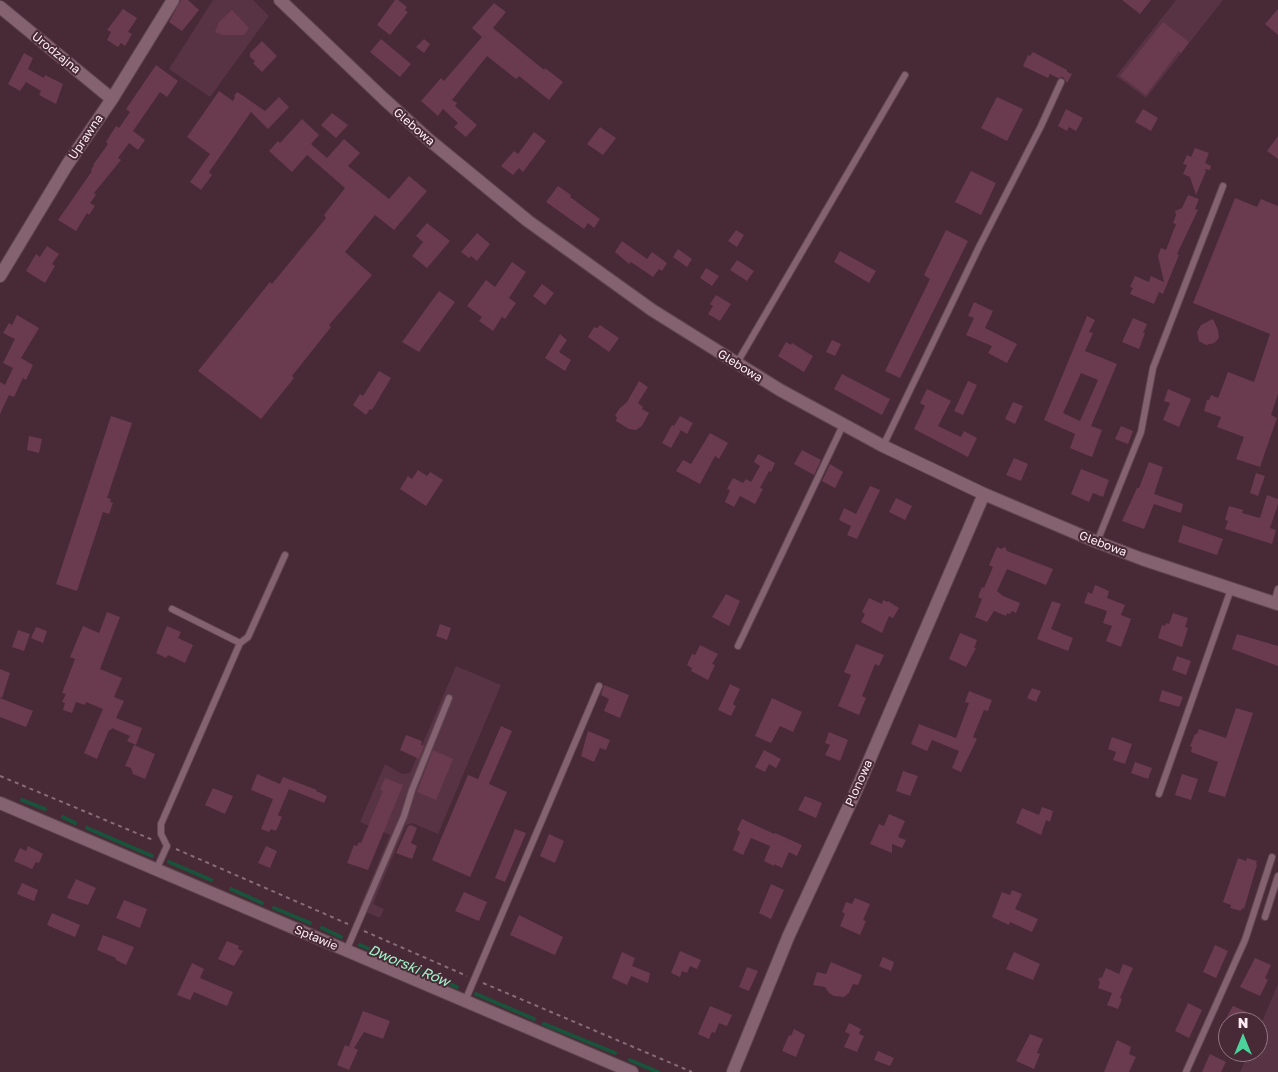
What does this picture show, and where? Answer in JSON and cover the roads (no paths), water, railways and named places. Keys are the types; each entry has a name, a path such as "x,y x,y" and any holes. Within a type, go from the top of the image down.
{"street":[{"name":"Uprawna","path":"0,276 173,0"},
{"name":"Glebowa","path":"280,0 384,100 428,139 528,221 652,310 737,364 882,446 984,494 1097,542 1230,589 1276,603"},
{"name":"Urodzajna","path":"0,7 112,99"},
{"name":"Plonowa","path":"733,1072 789,935 856,791 984,494"},
{"name":"Spławie","path":"0,803 632,1072"}],"lane":[{"path":"737,364 904,75"},
{"path":"882,446 1061,82"},
{"path":"1097,542 1141,432 1153,368 1223,186"},
{"path":"738,646 843,425"},
{"path":"156,870 167,846 161,834 161,824 240,643 248,637 285,555"},
{"path":"1159,794 1230,589"},
{"path":"1276,603 1278,589"},
{"path":"172,609 240,643"},
{"path":"465,1001 599,686"},
{"path":"346,951 404,816 412,790 449,698"},
{"path":"1186,1072 1245,940 1272,857"},
{"path":"1265,917 1278,876"}],"waterway":[{"name":"Dworski Rów","path":"22,800 45,809"},
{"name":"Dworski Rów","path":"63,817 75,823"},
{"name":"Dworski Rów","path":"87,828 152,856"},
{"name":"Dworski Rów","path":"169,862 211,880"},
{"name":"Dworski Rów","path":"231,889 262,903"},
{"name":"Dworski Rów","path":"274,908 310,923"},
{"name":"Dworski Rów","path":"322,928 341,937"},
{"name":"Dworski Rów","path":"360,945 457,987"},
{"name":"Dworski Rów","path":"476,994 534,1019"},
{"name":"Dworski Rów","path":"544,1024 615,1053"},
{"name":"Dworski Rów","path":"630,1060 658,1072"}]}
